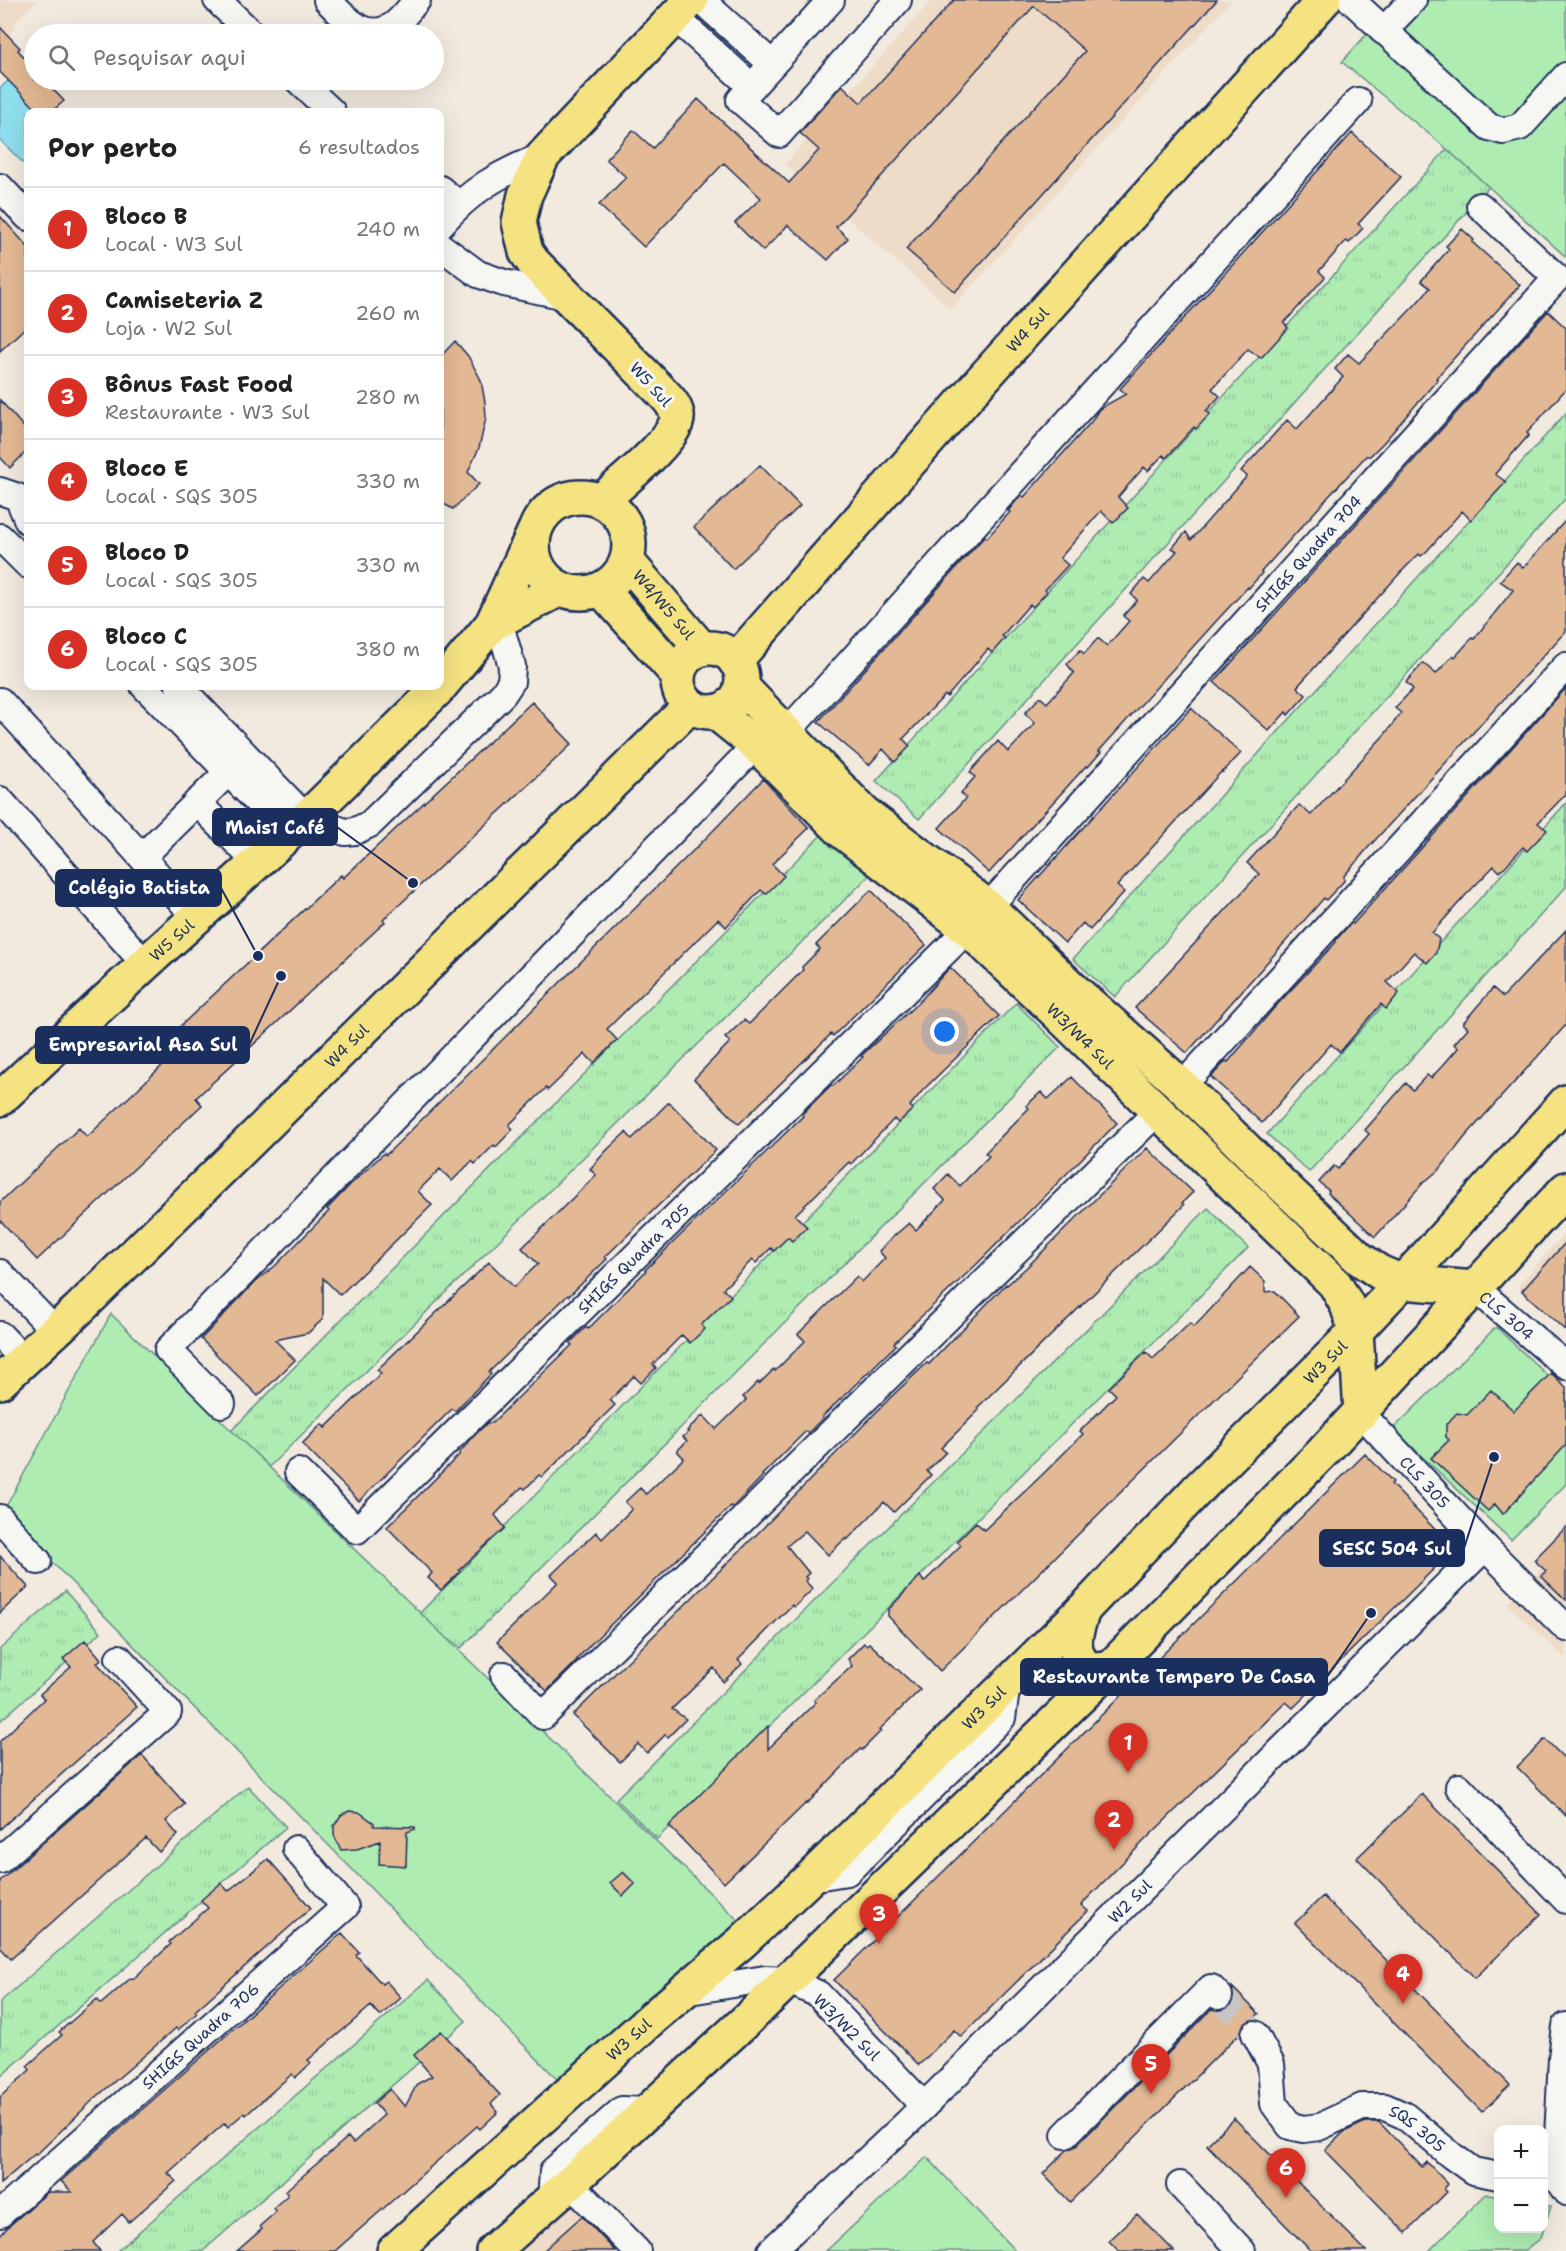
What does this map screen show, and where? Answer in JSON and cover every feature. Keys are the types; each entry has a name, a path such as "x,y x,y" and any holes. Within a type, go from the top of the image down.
{"main road":[{"name":"W4 Sul","path":"738,673 972,391 1324,0"},
{"name":"W5 Sul","path":"602,501 667,441 676,427 677,415 666,396 533,262 526,252 519,222 525,195 543,156 689,6"},
{"path":"581,496 602,501 614,508 623,519 630,547 627,561 621,573 612,583 601,589 587,593 573,593 560,589 541,573 533,553 534,532 543,514 560,501 581,496"},
{"name":"W5 Sul","path":"444,678 495,623 534,532"},
{"name":"W4/W5 Sul","path":"627,561 702,649"},
{"name":"W5 Sul","path":"495,623 560,589"},
{"path":"601,589 678,675"},
{"path":"702,649 720,650 738,673 732,703 703,709 680,692 678,675 686,658 702,649"},
{"name":"W3/W4 Sul","path":"738,673 854,823"},
{"name":"W5 Sul","path":"0,1099 298,826 433,690"},
{"name":"W4 Sul","path":"0,1382 703,709"},
{"name":"W3/W4 Sul","path":"703,709 756,745 978,918 1066,1002 1158,1111 1269,1195 1379,1272 1402,1282 1475,1288"},
{"name":"W3/W4 Sul","path":"1066,1002 1182,1086 1269,1195 1335,1284 1347,1305 1356,1331 1361,1413"},
{"name":"W3 Sul","path":"393,2251 681,1992 742,1942 810,1878 1083,1610 1196,1491 1356,1331 1566,1102"},
{"path":"494,2251 754,2013 1110,1668 1361,1413 1566,1189"},
{"path":"1083,1610 1074,1638 1074,1649 1084,1666 1094,1669 1110,1668"}],"street":[{"path":"217,0 242,24"},
{"path":"327,0 353,24"},
{"path":"395,24 417,0"},
{"path":"831,0 740,100 779,134 898,0"},
{"path":"1351,0 1489,127 1503,131 1520,127 1566,76"},
{"path":"1383,31 1413,0"},
{"path":"689,6 772,64"},
{"path":"689,6 752,87"},
{"path":"309,90 328,108"},
{"path":"786,733 1358,101"},
{"name":"W5 Sul","path":"444,212 449,196 479,187 505,171 543,156"},
{"path":"0,187 24,214"},
{"name":"SHIGS Quadra 704","path":"978,918 1557,278 1480,206"},
{"path":"444,249 478,274 504,283 566,296"},
{"path":"16,492 24,511"},
{"path":"148,690 227,773 298,826 345,832 355,831 370,824 503,694 511,682 512,666 495,623"},
{"path":"1182,1086 1566,666"},
{"path":"182,690 298,826"},
{"path":"0,700 197,918"},
{"path":"222,1404 168,1350 756,745"},
{"path":"142,857 227,773"},
{"path":"0,800 145,964"},
{"path":"197,802 257,863"},
{"name":"SHIGS Quadra 705","path":"298,1472 357,1530 978,918"},
{"path":"504,1675 543,1716 1158,1111"},
{"path":"0,1273 55,1331"},
{"name":"CLS 304","path":"1475,1288 1566,1366"},
{"path":"0,1335 24,1360"},
{"name":"CLS 305","path":"1361,1413 1485,1547 1566,1628"},
{"path":"0,1518 38,1562"},
{"name":"W2 Sul","path":"771,2251 924,2106 1485,1547"},
{"path":"0,1860 168,1712 119,1658"},
{"path":"1459,1787 1566,1900"},
{"name":"SHIGS Quadra 706","path":"0,2214 345,1906 296,1849"},
{"name":"W3/W2 Sul","path":"681,1992 750,1980 787,1980 818,1994 924,2106"},
{"path":"1065,2135 1211,1988 1219,1996"},
{"path":"1555,2182 1566,2026"},
{"name":"SQS 305","path":"1255,2034 1271,2064 1274,2104 1290,2126 1304,2129 1319,2127 1362,2107 1385,2107 1405,2116 1473,2171 1494,2175"},
{"path":"1180,2185 1242,2251"},
{"path":"560,2192 637,2251"}],"shaded area":[{"path":"0,0 38,0 19,17 8,39 0,47"},
{"path":"932,0 1232,0 951,309 785,164"},
{"path":"1566,1232 1566,1330 1517,1286"},
{"path":"1566,1543 1566,1659 1507,1604"},
{"path":"575,2192 625,2251 505,2251"}],"green space":[{"path":"1397,0 1566,0 1566,257 1447,149 1342,62"},
{"path":"1447,149 1489,187 919,819 876,781"},
{"path":"1566,413 1566,498 1115,997 1073,959"},
{"path":"1566,803 1566,887 1309,1172 1267,1134"},
{"path":"830,826 875,870 269,1467 231,1431"},
{"path":"1016,1003 1060,1047 461,1648 417,1616"},
{"path":"1208,1208 1248,1248 657,1839 616,1799"},
{"path":"111,1314 741,1923 558,2080 3,1512"},
{"path":"1496,1327 1566,1393 1566,1484 1511,1540 1393,1429"},
{"path":"65,1591 101,1632 0,1721 0,1649"},
{"path":"248,1786 286,1827 0,2077 0,2002"},
{"path":"428,1980 466,2021 203,2251 117,2251"},
{"path":"927,2157 1015,2251 826,2251"},
{"path":"1486,2194 1494,2196 1494,2233 1543,2233 1541,2238 1525,2251 1429,2251"}],"water":[{"path":"9,80 36,108 24,108 24,164 0,140 0,88"}],"building":[{"path":"954,0 1217,0 955,292 906,249 1085,51 1034,6 836,227 848,238 828,260 788,225 763,251 735,223 761,198 724,163 644,247 599,205 626,177 606,159 633,130 653,148 698,99 789,183 819,150 800,133 842,85 861,103"},
{"path":"0,27 20,48 18,50 24,57 24,90 54,90 64,101 56,108 35,108 0,72"},
{"path":"1352,133 1401,177 1358,224 1363,228 1349,243 1346,241 1319,271 1325,277 1284,323 1288,328 1261,358 1248,349 1212,389 1220,396 1206,411 1210,414 1196,429 1194,427 1166,458 1163,455 1148,471 1144,467 1118,497 1128,508 1113,523 1101,511 1060,558 1068,565 1045,590 1047,592 1033,607 1030,604 1002,636 1005,638 992,653 988,649 947,697 945,695 903,739 910,746 895,762 883,749 869,765 818,722 985,536 987,538 1010,512 1008,511 1021,495 1024,497 1091,422 1099,409 1126,394 1120,389"},
{"path":"0,216 24,243 24,329 0,351"},
{"path":"1462,229 1474,240 1472,242 1520,285 1436,378 1438,379 1384,442 1370,456 1366,456 1330,495 1249,588 1099,751 1101,752 1088,767 1086,766 989,873 939,828 966,798 961,793 975,777 970,772 998,741 1008,752 1035,723 1025,713 1040,697 1047,703 1074,673 1067,664 1080,650 1084,654 1098,638 1107,646 1129,621 1123,616 1137,600 1131,594 1144,579 1149,583 1177,551 1172,548 1186,532 1191,540 1247,476 1241,471 1287,420 1297,429 1343,377 1335,369 1348,354 1359,363 1416,304 1430,288 1421,281 1449,249 1446,246"},
{"path":"1548,311 1566,328 1566,389 1495,474 1506,482 1471,520 1462,511 1427,551 1421,556 1419,554 1401,572 1297,687 1306,695 1269,731 1214,682"},
{"path":"455,341 468,356 481,380 486,418 479,448 468,472 479,484 453,509 444,504 444,353"},
{"path":"0,400 24,427 24,454 10,468 0,457"},
{"path":"760,465 800,506 733,569 694,527"},
{"path":"1566,520 1566,631 1367,849 1344,876 1344,881 1326,900 1324,898 1187,1053 1135,1008 1259,874 1247,863 1299,805 1311,815 1385,734 1401,713 1395,708 1413,689 1406,682 1423,663 1436,674 1453,655 1455,657 1472,638 1474,639 1513,590 1500,581 1517,562 1523,568"},
{"path":"1566,688 1566,794 1538,823 1547,830 1527,851 1523,847 1500,872 1494,866 1432,933 1439,939 1436,953 1427,963 1414,952 1387,982 1399,993 1386,1009 1381,1004 1340,1052 1331,1044 1262,1123 1211,1077 1226,1061 1228,1062 1274,1008"},
{"path":"532,702 572,744 196,1098 202,1105 37,1260 0,1220 0,1202 79,1128 87,1137 185,1044 174,1032 341,875 343,878"},
{"path":"1191,708 1241,753 1117,886 1124,892 1090,930 1083,923 1065,943 1018,900"},
{"path":"763,779 809,828 772,864 784,876 766,894 761,890 726,927 718,919 607,1029 617,1040 594,1063 585,1054 548,1090 546,1088 509,1125 513,1129 496,1147 494,1145 475,1164 472,1161 452,1181 440,1169 418,1191 432,1205 340,1295 323,1278 323,1319 308,1333 275,1340 295,1360 258,1396 201,1339 255,1282 275,1266 329,1211 327,1209 350,1185 384,1153 386,1155"},
{"path":"871,890 926,945 739,1124 694,1079 730,1042 725,1038 744,1020 749,1024 803,970 802,967 820,949 816,945"},
{"path":"1566,930 1566,1025 1465,1137 1440,1169 1423,1183 1375,1237 1319,1182 1334,1166 1338,1169 1369,1134 1365,1130 1406,1083 1413,1090 1427,1075 1431,1078 1445,1063 1458,1048 1454,1044 1468,1028 1463,1023 1493,988 1503,997"},
{"path":"950,967 999,1016 923,1090 910,1106 913,1109 898,1123 894,1119 851,1164 849,1162 795,1215 807,1227 792,1241 788,1237 774,1251 771,1248 756,1263 752,1260 723,1289 731,1296 701,1325 705,1329 690,1343 682,1335 653,1364 656,1368 641,1383 634,1376 610,1400 615,1405 542,1477 539,1475 525,1489 522,1487 495,1515 505,1528 459,1570 460,1572 441,1590 428,1578 432,1573 387,1527 460,1454 487,1423 492,1423 572,1345 570,1343 586,1327 588,1329 803,1116 802,1114 831,1085 833,1086 863,1057 861,1056 921,1000"},
{"path":"1072,1077 1117,1123 978,1263 894,1343 896,1345 808,1433 806,1431 733,1507 731,1506 591,1644 547,1691 497,1642 558,1582 551,1575 596,1532 602,1539 632,1509 625,1502 640,1488 646,1494 684,1458 677,1451 687,1441 683,1437 703,1415 716,1429 746,1400 743,1397 758,1382 759,1384 774,1369 775,1371 805,1341 798,1334 857,1276 862,1282 885,1258 879,1251 894,1236 909,1223 916,1230 945,1200 934,1189 948,1174 960,1186 989,1156 985,1153 1029,1108 1026,1106 1041,1092 1048,1099"},
{"path":"669,1102 716,1150 489,1372 491,1374 455,1411 452,1409 359,1501 302,1444 322,1424 325,1428 381,1373 377,1370 489,1262 514,1287 538,1264 522,1248 596,1175 590,1169 607,1150 626,1132 632,1139"},
{"path":"1147,1148 1193,1192 1182,1203 1184,1205 977,1408 979,1410 941,1448 946,1452 927,1471 931,1475 894,1512 884,1502 847,1540 846,1538 828,1555 805,1531 787,1546 809,1573 805,1581 813,1589 794,1607 792,1605 738,1660 742,1664 723,1682 714,1668 672,1709 686,1719 668,1737 665,1735 647,1753 638,1744 620,1762 573,1715 760,1531 890,1398 927,1363 929,1364 1006,1284 1027,1267"},
{"path":"1566,1242 1566,1331 1522,1291"},
{"path":"1250,1267 1265,1281 1265,1292 1275,1291 1299,1316 940,1671 888,1616 888,1610 920,1576 924,1582 961,1545 957,1541 976,1522 984,1530 1083,1434 1080,1431 1116,1395 1109,1388 1146,1352 1153,1359 1190,1323 1194,1327"},
{"path":"1551,1373 1566,1387 1566,1445 1503,1514 1495,1504 1488,1511 1431,1458 1449,1440 1446,1437 1446,1424 1457,1413 1467,1415 1491,1390 1514,1411"},
{"path":"1365,1454 1454,1549 1293,1708 1286,1702 1148,1837 1081,1905 1088,1911 961,2037 954,2030 919,2065 834,1980"},
{"path":"1566,1527 1566,1600 1541,1576 1546,1571 1534,1560"},
{"path":"0,1556 28,1587 0,1613"},
{"path":"85,1640 101,1659 97,1663 137,1707 0,1829 0,1741 44,1699 40,1694 71,1667 63,1659"},
{"path":"864,1643 866,1645 869,1643 920,1690 862,1750 860,1749 807,1804 724,1883 669,1826 768,1726 768,1749 816,1702 814,1700 852,1666 848,1659"},
{"path":"1545,1739 1566,1760 1566,1816 1517,1767"},
{"path":"142,1755 185,1804 166,1821 178,1835 159,1852 146,1838 11,1959 0,1947 0,1881"},
{"path":"1422,1794 1541,1914 1475,1978 1357,1858"},
{"path":"349,1811 359,1812 374,1823 374,1826 415,1827 407,1832 406,1866 379,1864 380,1841 357,1849 341,1850 334,1835 334,1826 341,1815"},
{"path":"268,1859 311,1908 195,2011 197,2013 178,2030 176,2028 92,2101 36,2155 0,2184 0,2097 30,2070 27,2066 62,2035 59,2032 97,1999 101,2004 131,1978 133,1979 171,1944 169,1942 208,1908 201,1900 221,1883 228,1891"},
{"path":"623,1872 635,1884 623,1896 610,1883"},
{"path":"1323,1896 1510,2085 1482,2112 1295,1923"},
{"path":"342,1933 359,1952 356,1955 382,1984 386,1981 401,1998 380,2016 371,2006 308,2060 311,2063 295,2078 292,2074 246,2115 244,2113 228,2127 225,2123 168,2173 176,2181 129,2222 122,2214 93,2242 100,2251 0,2251 0,2235 9,2226 48,2192 72,2192 61,2181"},
{"path":"1232,1987 1259,2014 1243,2026 1240,2033 1070,2202 1043,2174 1067,2150 1076,2146 1212,2009 1222,2011 1229,2007 1234,1999"},
{"path":"441,2031 500,2095 491,2104 498,2112 480,2129 477,2126 335,2251 237,2251 262,2229 260,2226 276,2212 273,2208 288,2195 285,2191 348,2137 353,2143 384,2115 374,2103 390,2089 405,2107 417,2084 432,2076 414,2055"},
{"path":"1234,2118 1366,2251 1311,2251 1207,2145"},
{"path":"1365,2122 1379,2122 1422,2167 1427,2162 1448,2184 1444,2189 1447,2192 1406,2233 1325,2150 1344,2132"},
{"path":"1137,2214 1174,2251 1119,2251 1109,2241"},
{"path":"582,2216 615,2251 543,2251"}],"tunnel":[{"path":"1219,1996 1255,2034"}],"place":[{"name":"Mais1 Café","path":"413,883"},
{"name":"Colégio Batista","path":"258,956"},
{"name":"Empresarial Asa Sul","path":"281,976"},
{"name":"SESC 504 Sul","path":"1494,1457"},
{"name":"Restaurante Tempero De Casa","path":"1371,1613"},
{"name":"Bloco B","path":"1128,1773"},
{"name":"Camiseteria Z","path":"1114,1850"},
{"name":"Bônus Fast Food","path":"879,1944"},
{"name":"Bloco E","path":"1403,2004"},
{"name":"Bloco D","path":"1151,2094"},
{"name":"Bloco C","path":"1286,2198"}]}
